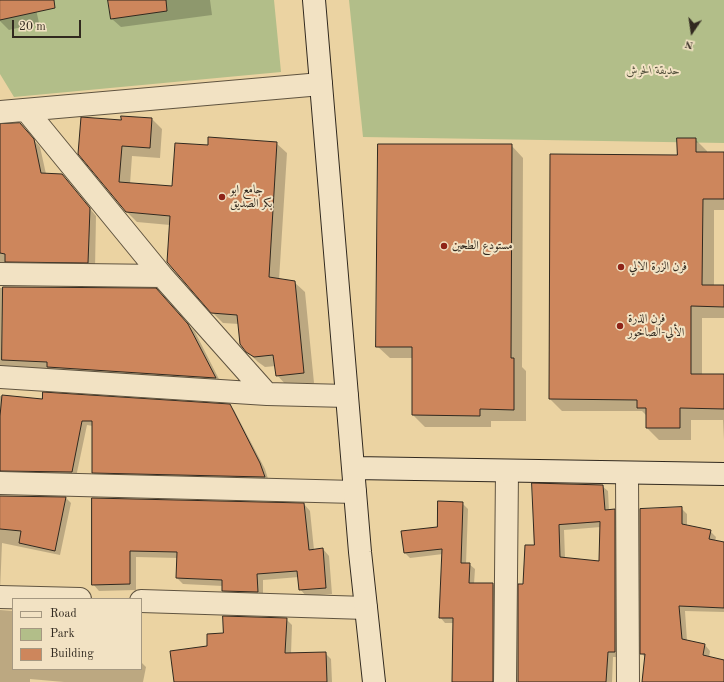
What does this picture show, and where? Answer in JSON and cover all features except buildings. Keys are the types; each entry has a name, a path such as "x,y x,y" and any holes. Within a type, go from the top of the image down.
{"street":[{"path":"314,0 355,492 374,682"},
{"path":"0,112 321,84"},
{"path":"26,110 162,276 267,394"},
{"path":"0,274 162,276"},
{"path":"0,376 267,394 348,396"},
{"path":"354,468 724,474"},
{"path":"505,682 507,471"},
{"path":"627,473 628,682"},
{"path":"0,483 355,492"},
{"path":"0,596 53,598"},
{"path":"142,601 366,608"}],"green space":[{"path":"0,0 274,0 281,72 14,97 0,74"},
{"name":"حديقة الحرش","path":"349,0 724,0 724,143 363,137"}],"place":[{"name":"جامع ابو بكر الصديق","path":"222,197"},
{"name":"مستودع الطحين","path":"444,246"},
{"name":"فرن الزرة الالي","path":"621,267"},
{"name":"فرن الذرة الألي-الصاخور","path":"620,326"}]}
